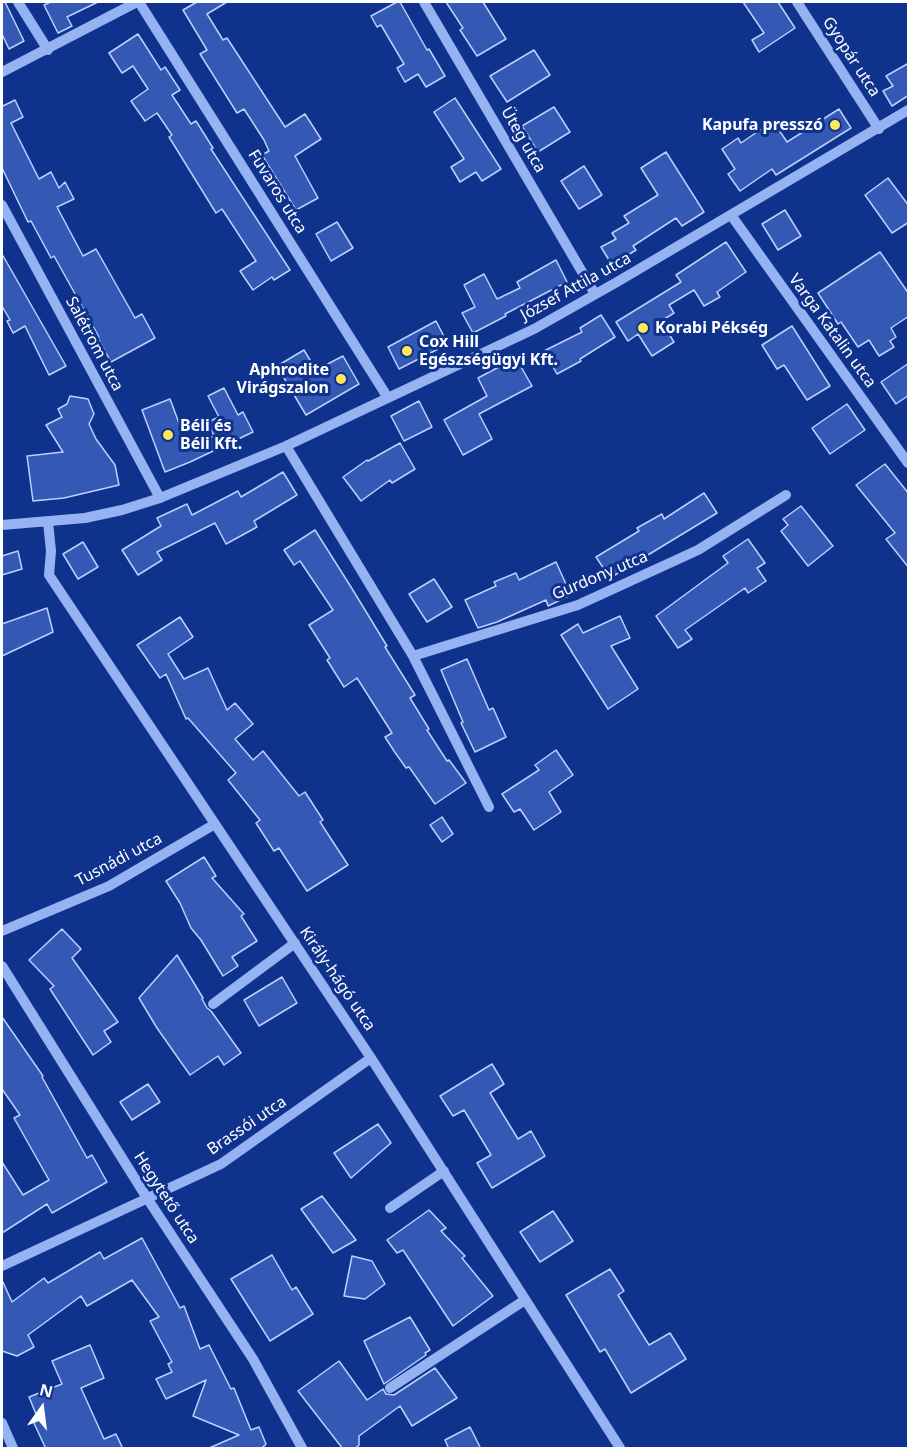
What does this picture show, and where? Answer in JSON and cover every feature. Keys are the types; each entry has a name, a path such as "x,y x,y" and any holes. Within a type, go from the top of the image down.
{"street":[{"path":"18,2 48,50"},
{"path":"2,72 138,2"},
{"name":"Fuvaros utca","path":"138,2 388,398"},
{"name":"Üteg utca","path":"424,2 595,294"},
{"name":"Gyopár utca","path":"797,2 879,129"},
{"name":"József Attila utca","path":"2,525 48,522 113,512 160,498 286,446 534,329 909,110"},
{"name":"Salétrom utca","path":"2,205 160,498"},
{"name":"Varga Katalin utca","path":"731,215 909,463"},
{"path":"286,446 413,656 489,807"},
{"name":"Gurdony utca","path":"413,656 578,605 698,550 786,495"},
{"name":"Király-hágó utca","path":"48,522 51,551 49,575 371,1058 616,1448"},
{"name":"Tusnádi utca","path":"2,931 109,886 215,824"},
{"path":"213,1004 295,943"},
{"name":"Hegytető utca","path":"2,966 147,1198 253,1359 302,1449"},
{"name":"Brassói utca","path":"2,1266 221,1164 371,1058"},
{"path":"390,1208 444,1171"},
{"path":"390,1388 525,1300"},
{"path":"2,1423 13,1449"}],"building":[{"path":"2,2 5,2 24,41 9,49 2,34"},
{"path":"51,2 98,2 67,17 72,26 58,33 44,5"},
{"path":"197,2 227,2 207,14 223,40 227,38 285,127 305,114 321,139 295,156 318,198 296,210 262,155 269,151 264,140 244,109 237,113 200,54 207,50 183,10"},
{"path":"400,2 427,50 429,49 445,76 426,87 418,74 405,82 397,68 404,64 381,25 377,27 371,16"},
{"path":"446,2 483,2 506,39 477,56"},
{"path":"743,2 778,2 795,28 759,52 752,40 764,33"},
{"path":"138,34 161,70 165,67 180,90 172,95 191,124 196,121 213,148 211,149 290,270 274,280 272,277 253,290 240,271 256,261 222,209 216,213 169,137 172,135 157,113 145,121 131,101 148,89 133,66 122,73 109,53"},
{"path":"534,50 550,75 507,102 490,76"},
{"path":"909,63 909,95 892,106 883,91 893,86 886,76"},
{"path":"455,98 501,169 482,181 476,172 460,182 451,167 464,159 434,112"},
{"path":"15,100 23,117 11,123 39,179 51,172 59,188 65,182 74,199 57,207 83,256 96,249 135,318 142,314 155,338 111,362 54,256 51,258 31,221 28,222 2,168 2,104 3,106"},
{"path":"554,107 570,132 538,152 522,126"},
{"path":"839,109 851,128 776,175 772,169 740,191 728,174 735,169 722,149 738,138 741,143 773,121 787,142"},
{"path":"666,152 704,212 682,226 676,218 633,246 636,250 612,265 601,247 616,239 612,233 629,223 624,216 658,195 641,168"},
{"path":"584,166 602,195 579,209 561,181"},
{"path":"888,178 909,206 909,222 892,233 865,195"},
{"path":"785,210 801,236 778,250 762,224"},
{"path":"337,222 353,248 331,261 316,234"},
{"path":"726,242 746,272 717,292 720,297 704,306 694,290 669,305 674,313 661,321 674,342 652,356 638,334 628,341 616,322 681,282 676,275"},
{"path":"880,252 909,294 909,316 891,328 896,337 890,341 894,347 879,356 869,340 858,347 841,322 838,324 818,293"},
{"path":"2,254 66,366 49,375 25,326 13,333 7,321 10,320 2,306"},
{"path":"556,260 567,282 473,333 462,313 475,307 464,285 484,274 497,299 520,288 517,282"},
{"path":"601,315 615,337 580,359 581,361 557,374 544,351 582,332 580,328"},
{"path":"436,321 448,344 399,369 388,347"},
{"path":"792,326 830,386 807,400 784,365 777,369 762,345"},
{"path":"304,350 316,370 343,356 359,384 306,415 277,366"},
{"path":"516,358 532,386 479,414 492,439 463,455 444,420 487,396 478,378"},
{"path":"909,363 909,395 896,404 881,382"},
{"path":"224,388 238,415 243,412 253,432 165,472 142,410 170,399 188,447 214,436 208,422 219,417 208,396"},
{"path":"70,396 88,399 94,414 89,424 96,439 115,465 119,485 64,498 33,501 27,456 63,452 46,425 62,417 58,409 67,404"},
{"path":"419,401 432,427 404,441 391,416"},
{"path":"847,404 865,430 830,454 812,428"},
{"path":"400,443 415,469 392,483 390,480 361,501 343,477 367,460"},
{"path":"885,464 909,494 909,568 886,539 895,533 856,485"},
{"path":"283,472 297,495 254,521 257,527 226,544 215,523 157,552 162,560 138,575 122,550 161,526 157,518 187,504 192,515 238,491 241,497"},
{"path":"704,493 717,513 610,578 596,557 639,531 637,528 662,514 664,519"},
{"path":"801,506 833,546 808,566 781,531 788,525 783,519"},
{"path":"315,530 415,695 410,698 429,729 427,730 447,761 449,760 466,783 435,804 385,737 392,733 357,678 344,687 327,660 330,658 309,625 333,610 300,561 294,565 284,550"},
{"path":"748,539 765,563 757,568 766,581 748,593 745,588 685,630 692,639 678,648 656,616 728,563 723,556"},
{"path":"83,542 98,567 78,579 63,554"},
{"path":"18,551 22,569 2,575 2,556"},
{"path":"556,562 571,595 548,606 546,600 478,628 465,600 496,586 494,582 516,573 519,580"},
{"path":"434,579 452,607 427,622 409,594"},
{"path":"47,608 53,632 2,656 2,624"},
{"path":"620,616 630,638 611,646 638,689 608,709 561,635 578,624 583,633"},
{"path":"180,617 193,637 168,654 184,679 208,668 227,710 235,703 253,724 235,739 253,760 263,751 299,796 305,792 323,820 320,822 348,865 307,891 279,848 274,851 256,823 260,820 228,780 236,773 188,718 186,719 166,674 160,678 137,645"},
{"path":"467,659 489,710 493,708 506,737 475,752 461,723 463,722 441,670"},
{"path":"556,750 573,775 549,792 561,812 534,830 520,809 514,812 502,794 539,770 535,765"},
{"path":"442,817 453,834 442,842 430,825"},
{"path":"204,857 216,876 212,878 244,914 241,916 257,941 232,957 238,966 223,976 191,928 180,903 166,881"},
{"path":"62,929 81,949 72,958 118,1022 104,1031 111,1042 93,1055 50,989 54,986 29,960"},
{"path":"177,955 207,1008 241,1053 224,1065 218,1056 190,1075 139,998"},
{"path":"282,977 297,1003 259,1026 244,1000"},
{"path":"2,1017 43,1076 87,1158 92,1155 107,1182 52,1213 47,1204 2,1233 2,1162 23,1195 49,1180 14,1118 20,1115 2,1089"},
{"path":"492,1064 504,1084 490,1093 518,1139 531,1131 545,1156 492,1188 477,1163 491,1155 464,1110 453,1116 440,1096"},
{"path":"148,1084 160,1102 132,1120 120,1102"},
{"path":"378,1124 391,1143 351,1178 334,1153"},
{"path":"322,1196 356,1240 333,1253 301,1209"},
{"path":"429,1210 446,1228 441,1231 465,1256 462,1258 493,1296 453,1326 403,1250 397,1253 387,1240"},
{"path":"553,1211 573,1241 540,1262 520,1232"},
{"path":"142,1238 180,1308 184,1306 200,1349 209,1345 231,1389 234,1388 251,1430 259,1427 266,1444 261,1449 207,1449 239,1435 193,1416 206,1380 166,1399 156,1379 172,1372 168,1364 172,1362 150,1321 159,1317 132,1280 87,1306 81,1296 28,1335 34,1347 17,1356 2,1351 2,1280 12,1302 44,1278 48,1283 100,1252 104,1259"},
{"path":"272,1255 292,1290 296,1287 313,1314 270,1341 231,1279"},
{"path":"352,1256 372,1261 385,1284 365,1299 344,1296"},
{"path":"610,1269 624,1291 618,1295 649,1345 670,1333 686,1359 631,1393 605,1349 600,1352 566,1295"},
{"path":"410,1317 430,1350 384,1384 364,1341"},
{"path":"90,1345 104,1378 81,1388 104,1439 116,1434 123,1449 46,1449 33,1421 38,1419 29,1397 62,1384 52,1361"},
{"path":"339,1361 367,1400 383,1389 386,1394 394,1395 435,1368 457,1398 412,1426 400,1406 359,1436 359,1445 355,1449 343,1449 298,1391"},
{"path":"470,1427 481,1449 449,1449 445,1440"}],"place":[{"name":"Kapufa presszó","path":"835,125"},
{"name":"Korabi Pékség","path":"643,328"},
{"name":"Cox Hill Egészségügyi Kft.","path":"407,351"},
{"name":"Aphrodite Virágszalon","path":"341,379"},
{"name":"Béli és Béli Kft.","path":"168,435"}]}
